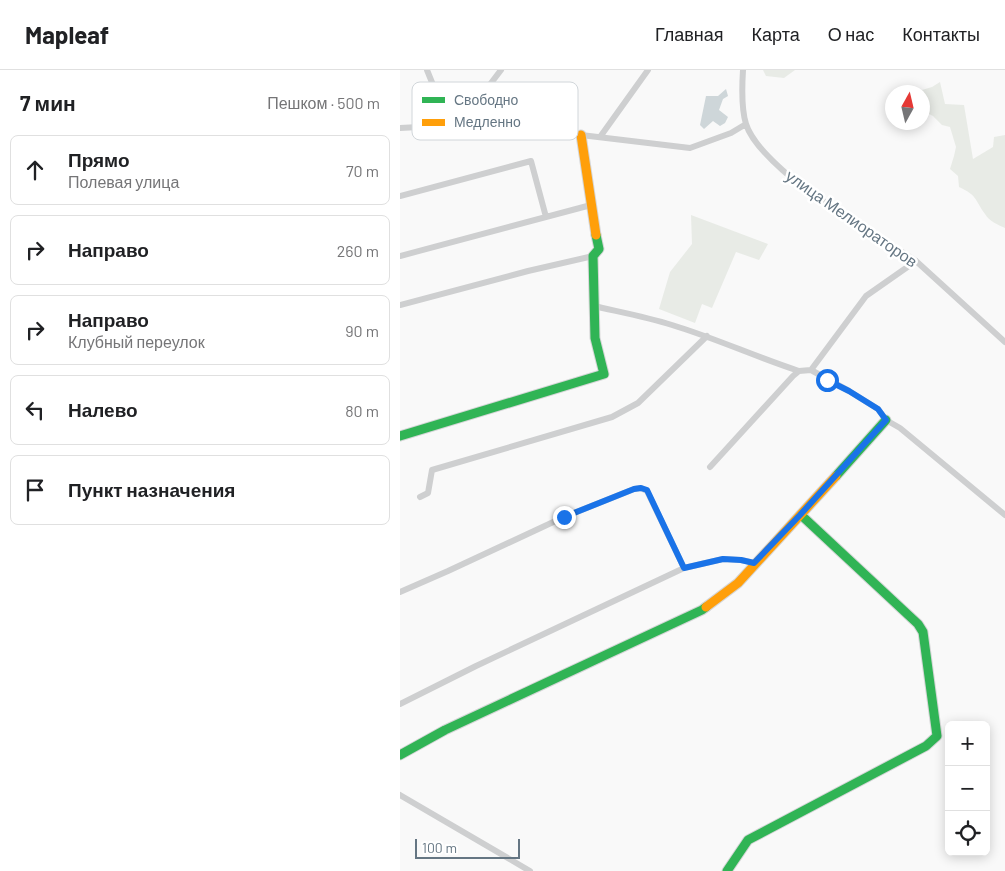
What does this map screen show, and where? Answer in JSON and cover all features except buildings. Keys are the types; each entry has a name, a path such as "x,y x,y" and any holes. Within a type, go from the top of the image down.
{"street":[{"path":"427,70 432,82"},
{"path":"491,82 501,70"},
{"path":"600,137 648,70"},
{"name":"улица Мелиораторов","path":"743,70 742,96 746,124 752,138 762,151 792,179 833,208 916,261 1005,342"},
{"path":"578,135 690,148 731,133 746,124"},
{"path":"400,436 604,374 595,338 593,256 598,249 581,135"},
{"path":"400,196 531,161 546,217"},
{"path":"400,256 591,205"},
{"path":"400,306 528,271 593,256"},
{"path":"811,370 866,296 916,261"},
{"path":"594,306 671,324 777,364 799,371 811,370 878,409 886,420 900,428 1005,515"},
{"path":"420,497 428,493 432,470 612,417 638,403 707,336"},
{"path":"710,467 799,371"},
{"path":"400,755 445,730 702,610 738,583 754,563 886,420"},
{"path":"400,592 564,517 634,489 641,488 647,490 684,568"},
{"path":"727,871 748,840 926,746 937,736 923,632 918,624 800,515"},
{"path":"400,704 684,568 723,559 754,563"},
{"path":"400,795 530,871"}],"shaded area":[{"path":"763,70 795,70 784,78 766,76"},
{"path":"940,82 945,104 964,105 973,159 993,147 994,137 1005,135 1005,228 989,219 975,198 959,187 958,176 950,169 956,147 950,127 942,125 930,114 930,88"},
{"path":"726,89 728,96 723,99 719,110 728,117 725,123 720,126 713,121 704,129 700,125 706,96 718,96"},
{"path":"691,215 768,244 759,260 736,252 712,308 702,304 695,323 659,309 670,272 692,244"}],"traffic: fast":[{"path":"400,436 604,374 595,338 593,256 599,249 596,235"},
{"path":"836,476 886,420"},
{"path":"727,871 748,840 926,746 937,736 923,632 918,624 801,515"},
{"path":"400,755 445,730 706,607"}],"traffic: slow":[{"path":"581,135 596,235"},
{"path":"706,607 738,583 836,476"}],"route":[{"path":"564,517 634,489 641,488 647,490 684,568 723,559 754,563 886,420 878,409 827,380"}]}
